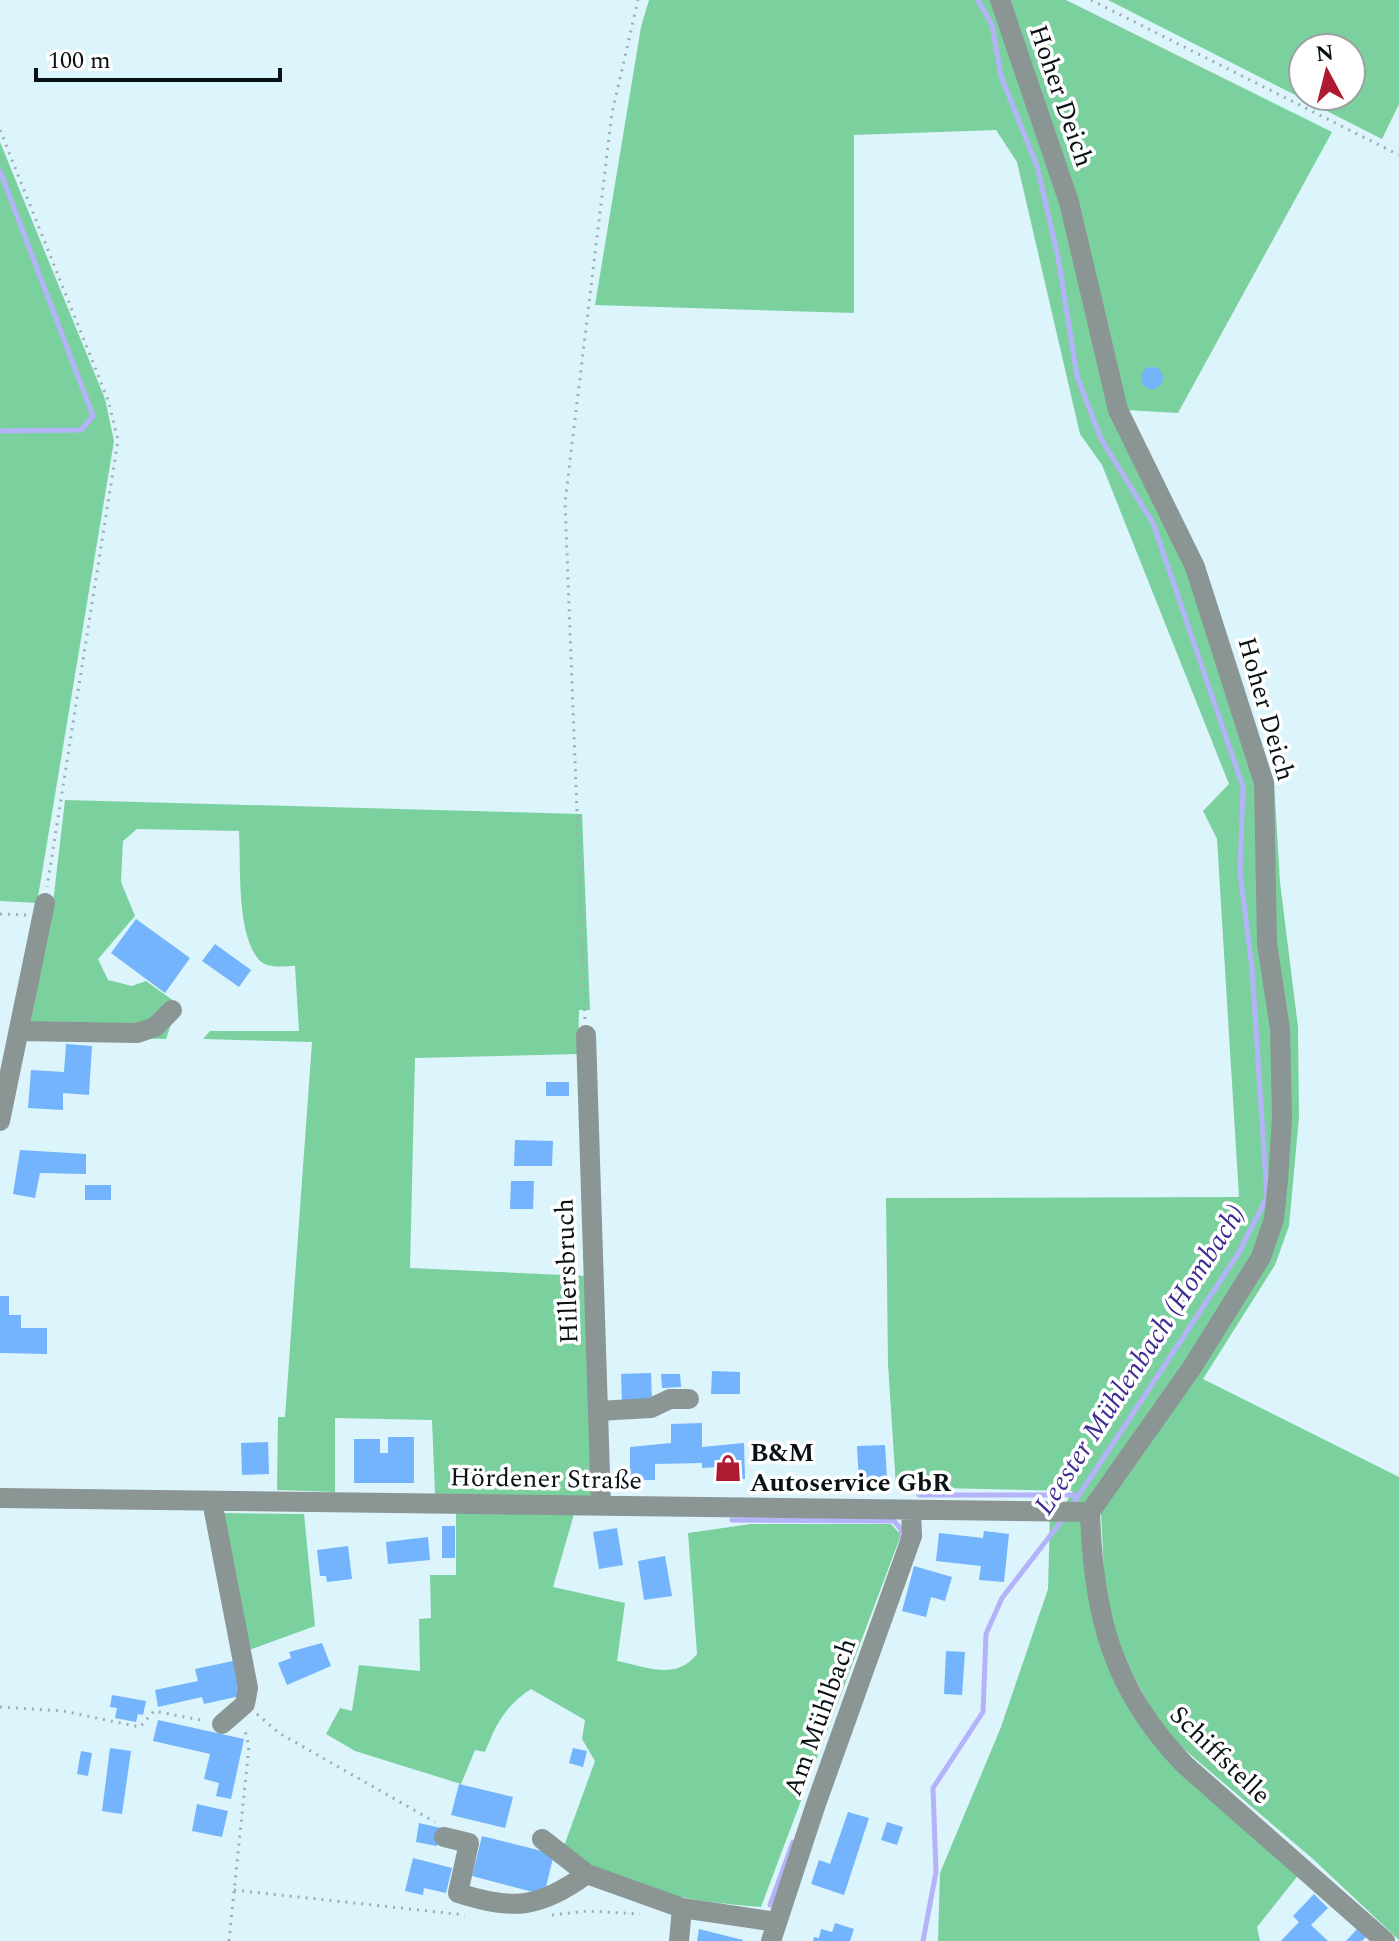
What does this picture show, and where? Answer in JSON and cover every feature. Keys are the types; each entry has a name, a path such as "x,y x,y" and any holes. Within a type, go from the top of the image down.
{"street":[{"name":"Hoher Deich","path":"1000,0 1069,202 1118,410 1195,567 1264,783 1267,944 1280,1029 1282,1117 1278,1180 1274,1219 1261,1257 1191,1369 1075,1512"},
{"path":"0,1121 43,909"},
{"path":"19,1031 137,1033 155,1027 172,1010"},
{"name":"Hillersbruch","path":"586,1035 601,1506"},
{"path":"598,1411 651,1408 670,1399 689,1399"},
{"name":"Hördener Straße","path":"0,1498 1075,1512"},
{"path":"212,1501 248,1688 235,1713"},
{"name":"Am Mühlbach","path":"774,1931 912,1536 911,1510"},
{"name":"Schiffstelle","path":"1075,1512 1105,1638 1121,1678 1156,1735 1185,1765 1385,1941"},
{"path":"444,1837 469,1843 458,1893 488,1903 521,1905 550,1899 587,1874"},
{"path":"542,1839 587,1874 682,1908 774,1931"},
{"path":"679,1941 682,1908"}],"path":[{"path":"586,1035 565,502 612,113 638,0"},
{"path":"1091,0 1399,155"},
{"path":"0,130 108,400 118,440 43,909 0,914"},
{"path":"0,1707 63,1711 140,1727 154,1711 235,1713 292,1741 423,1817 448,1827 444,1837"},
{"path":"229,1941 249,1746 235,1713"}],"green space":[{"path":"649,0 1066,0 1332,132 1178,413 1126,410 1203,566 1274,782 1280,882 1298,1027 1299,1117 1289,1226 1275,1265 1203,1379 1399,1477 1399,1940 1313,1859 1165,1733 1113,1639 1105,1595 1101,1513 1064,1506 1073,1491 896,1487 888,1364 886,1198 1239,1197 1217,839 1203,811 1229,784 1102,465 1080,434 1017,162 996,130 854,135 854,313 595,305 641,27"},
{"path":"1108,0 1399,0 1399,104 1382,139 1329,112 1367,112 1367,32 1287,32 1287,91"},
{"path":"0,142 105,399 114,441 37,903 0,901"},
{"path":"65,800 582,814 590,1010 579,1010 578,1054 415,1058 410,1268 587,1276 593,1500 435,1494 432,1420 335,1418 335,1492 277,1490 278,1417 285,1417 312,1042 203,1039 210,1031 299,1031 295,966 266,965 252,948 246,933 241,898 239,831 137,829 123,841 121,882 135,916 98,959 108,980 132,986 146,981 178,1004 166,1039 28,1036 53,903"},
{"path":"456,1512 574,1514 553,1587 625,1603 617,1661 660,1670 680,1667 697,1654 688,1533 751,1524 891,1524 901,1535 761,1907 709,1902 657,1892 609,1874 564,1846 595,1761 582,1739 585,1720 531,1689 502,1716 485,1752 475,1750 461,1784 355,1751 326,1734 340,1708 352,1711 359,1665 420,1671 419,1619 431,1618 430,1575 456,1575"},
{"path":"223,1513 304,1514 315,1626 249,1650"},
{"path":"1050,1514 1086,1516 1118,1681 1300,1873 1257,1927 1260,1941 938,1941 940,1873 1001,1727 1048,1589"}],"building":[{"path":"1148,367 1156,367 1163,378 1156,389 1148,389 1141,382 1141,374"},
{"path":"136,919 190,958 165,993 111,953"},
{"path":"215,944 251,970 239,987 202,961"},
{"path":"66,1044 92,1046 89,1095 63,1093 63,1110 28,1108 31,1070 64,1072"},
{"path":"546,1082 569,1082 569,1096 546,1096"},
{"path":"515,1140 553,1141 552,1166 514,1166"},
{"path":"20,1150 86,1154 86,1174 40,1173 35,1198 13,1194"},
{"path":"511,1181 534,1181 533,1209 510,1209"},
{"path":"85,1185 111,1185 111,1200 85,1200"},
{"path":"0,1296 9,1296 9,1315 21,1315 21,1328 47,1328 47,1354 0,1353"},
{"path":"712,1371 740,1372 740,1394 711,1394"},
{"path":"651,1373 652,1403 622,1404 621,1374"},
{"path":"661,1374 680,1374 681,1387 662,1388"},
{"path":"702,1423 702,1447 744,1443 745,1479 720,1479 719,1467 702,1468 702,1463 655,1464 655,1480 630,1480 630,1447 671,1443 671,1424"},
{"path":"388,1437 414,1437 414,1483 354,1483 354,1439 380,1439 380,1453 388,1453"},
{"path":"268,1442 269,1474 242,1475 241,1443"},
{"path":"885,1445 887,1479 859,1481 857,1446"},
{"path":"442,1526 455,1526 455,1558 442,1558"},
{"path":"617,1528 623,1565 599,1569 593,1532"},
{"path":"984,1531 1009,1534 1004,1582 979,1580 981,1566 936,1561 939,1533 983,1538"},
{"path":"428,1537 430,1560 388,1564 386,1542"},
{"path":"348,1546 352,1579 327,1582 326,1576 320,1576 317,1550"},
{"path":"665,1556 672,1596 644,1600 638,1561"},
{"path":"914,1566 952,1577 945,1601 931,1597 926,1617 902,1611"},
{"path":"322,1643 331,1666 287,1685 278,1663 291,1658 289,1652"},
{"path":"946,1651 965,1652 962,1695 944,1694"},
{"path":"233,1661 240,1696 204,1704 202,1697 158,1707 155,1690 198,1681 195,1669"},
{"path":"112,1695 146,1701 143,1715 138,1714 136,1722 115,1718 117,1708 110,1707"},
{"path":"158,1720 244,1739 231,1799 216,1796 219,1783 204,1779 210,1754 153,1741"},
{"path":"110,1748 131,1751 122,1814 102,1811"},
{"path":"573,1748 587,1751 583,1767 569,1763"},
{"path":"81,1751 92,1753 88,1776 77,1774"},
{"path":"459,1784 513,1797 505,1828 451,1815"},
{"path":"197,1804 228,1811 222,1837 192,1831"},
{"path":"848,1812 869,1818 844,1895 811,1884 819,1860 830,1864"},
{"path":"887,1822 903,1827 897,1845 881,1840"},
{"path":"419,1823 441,1828 437,1846 416,1842"},
{"path":"482,1836 554,1854 544,1895 472,1876"},
{"path":"413,1858 452,1868 446,1893 424,1888 423,1895 405,1891"},
{"path":"1314,1894 1328,1908 1311,1925 1328,1941 1281,1941 1299,1922 1293,1916"},
{"path":"835,1923 854,1929 850,1941 813,1941 814,1937 819,1938 821,1929 832,1932"},
{"path":"699,1929 743,1940 743,1941 697,1941"},
{"path":"1357,1929 1366,1937 1362,1941 1346,1941"}],"waterway":[{"name":"Leester Mühlenbach (Hombach)","path":"978,0 992,25 1001,76 1037,166 1058,257 1077,376 1101,439 1153,523 1243,787 1240,873 1252,968 1267,1197 1238,1254 1071,1507"},
{"path":"0,171 93,416 81,430 0,431"},
{"path":"919,1495 1078,1495"},
{"name":"Leester Mühlenbach (Hombach)","path":"923,1941 936,1872 933,1788 983,1712 986,1634 1002,1598 1063,1519"},
{"path":"732,1520 894,1521 901,1529 902,1539"},
{"path":"770,1905 793,1842"}],"place":[{"name":"B&M Autoservice GbR","path":"728,1468"}]}
